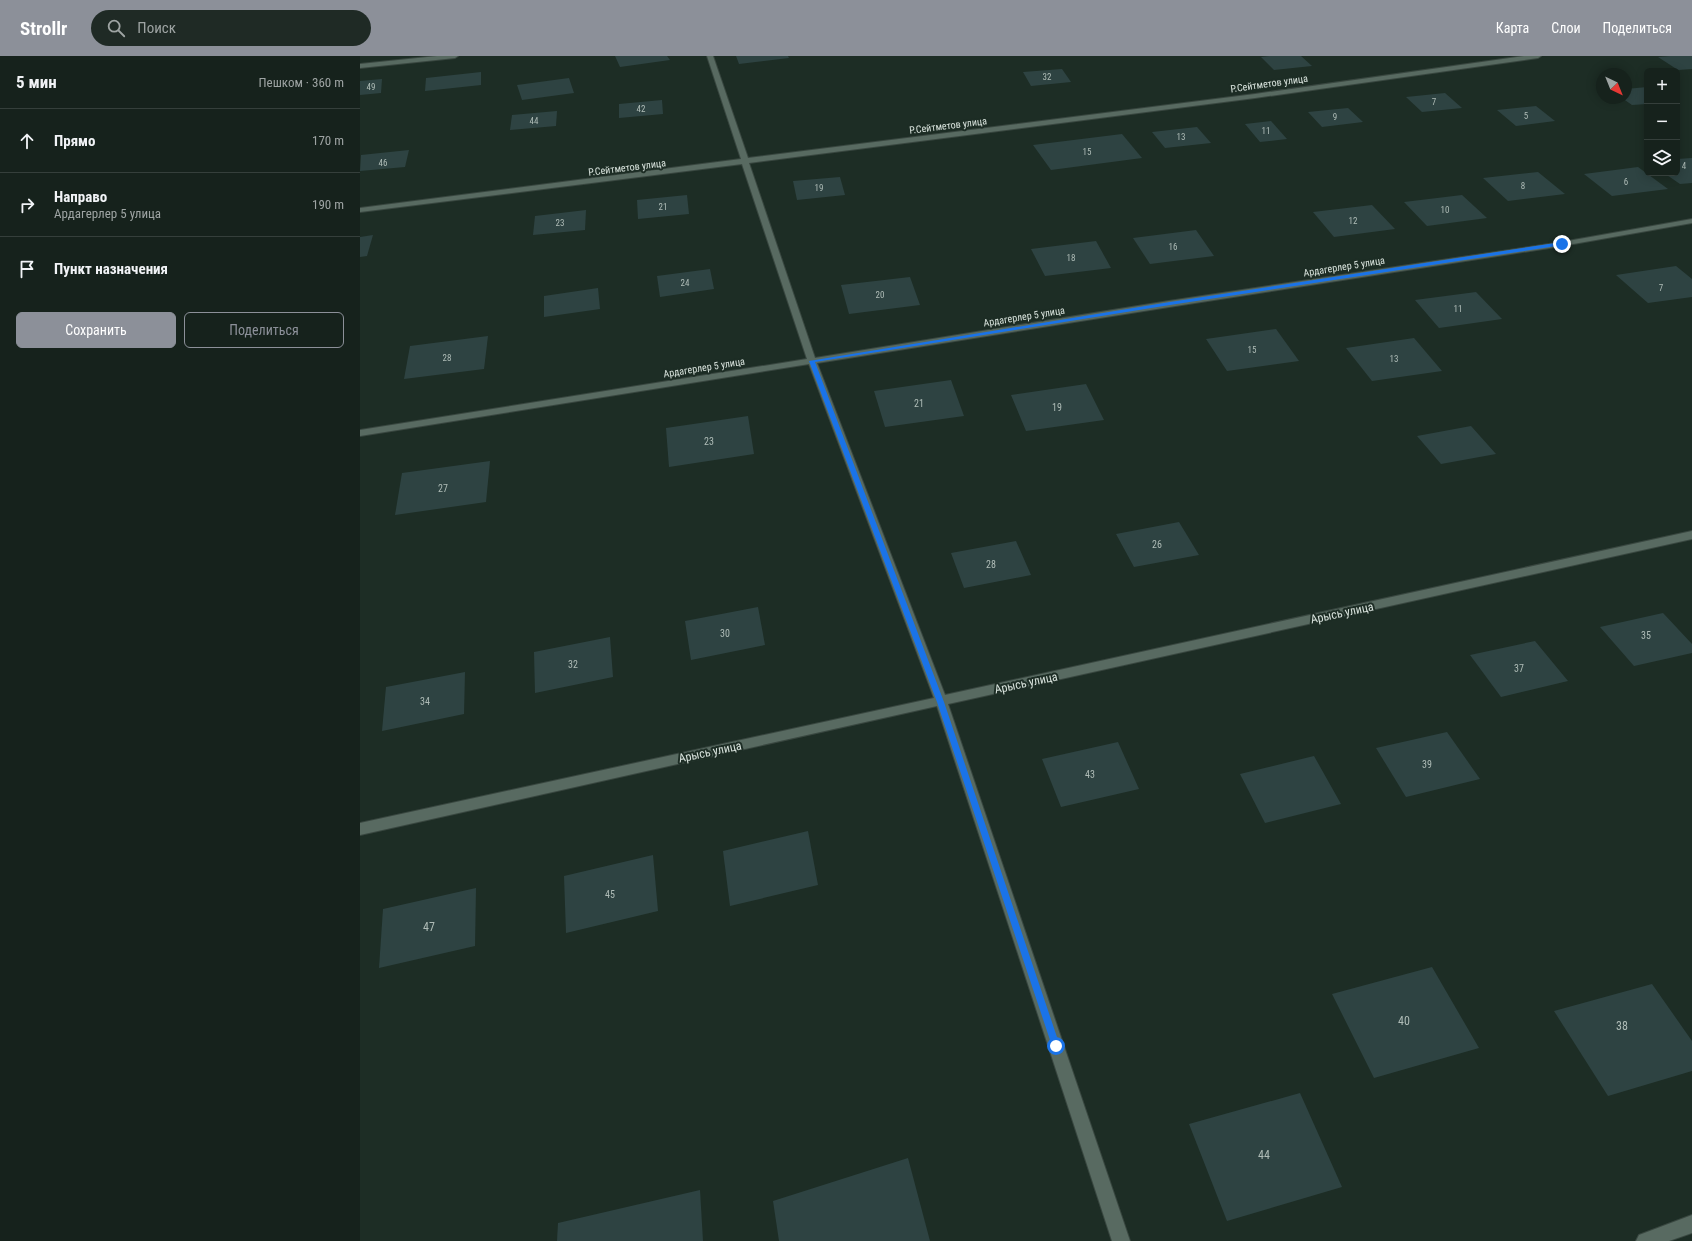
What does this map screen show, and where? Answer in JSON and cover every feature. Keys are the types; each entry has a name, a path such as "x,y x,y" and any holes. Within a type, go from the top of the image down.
{"street":[{"path":"360,66 455,56"},
{"path":"710,56 812,361 941,702 1121,1241"},
{"name":"Р.Сейтметов улица","path":"360,210 1255,96 1538,56"},
{"name":"Ардагерлер 5 улица","path":"360,433 1162,305 1562,244 1692,221"},
{"name":"Арысь улица","path":"360,829 941,702 1692,535"},
{"path":"1644,1241 1692,1224"}],"building":[{"path":"615,56 667,56 670,60 620,67"},
{"path":"736,56 788,56 789,58 739,64"},
{"path":"1301,56 1312,66 1274,70 1261,57"},
{"path":"1692,56 1692,69 1680,70 1680,68 1675,68 1658,57"},
{"path":"1062,69 1071,82 1031,86 1023,72"},
{"path":"481,72 481,85 425,91 426,78"},
{"path":"569,78 574,93 522,100 517,85"},
{"path":"382,79 381,93 360,95 360,81"},
{"path":"1644,87 1644,104 1631,104 1632,104 1632,88"},
{"path":"1445,93 1462,108 1422,112 1406,97"},
{"path":"662,100 663,114 619,118 619,104"},
{"path":"1536,106 1555,121 1516,126 1497,110"},
{"path":"1348,108 1363,122 1322,127 1308,112"},
{"path":"557,111 556,126 510,130 512,115"},
{"path":"1271,121 1287,139 1260,142 1245,124"},
{"path":"1197,127 1211,143 1165,148 1152,132"},
{"path":"1122,134 1142,158 1051,170 1033,145"},
{"path":"409,150 405,167 360,171 361,155"},
{"path":"1692,158 1692,183 1680,184 1668,176 1680,176 1680,159"},
{"path":"1638,167 1644,171 1644,176 1650,176 1668,189 1612,196 1584,174"},
{"path":"1538,172 1565,194 1508,201 1483,178"},
{"path":"840,177 845,195 797,200 793,181"},
{"path":"687,195 689,214 638,219 637,200"},
{"path":"1462,195 1487,218 1427,226 1404,202"},
{"path":"1372,205 1395,229 1334,237 1313,212"},
{"path":"586,210 585,230 533,235 535,216"},
{"path":"1196,230 1214,256 1150,264 1133,238"},
{"path":"373,235 367,256 360,257 360,237"},
{"path":"1096,241 1111,268 1045,276 1031,249"},
{"path":"1676,266 1692,279 1692,297 1648,303 1616,275"},
{"path":"710,269 714,289 660,297 657,276"},
{"path":"910,277 920,305 849,314 841,285"},
{"path":"598,288 600,309 544,317 544,296"},
{"path":"1476,292 1502,319 1439,328 1415,300"},
{"path":"1276,329 1299,361 1227,371 1206,339"},
{"path":"488,336 484,369 404,379 410,346"},
{"path":"1414,338 1442,371 1372,381 1346,348"},
{"path":"951,380 964,416 885,427 874,391"},
{"path":"1086,384 1104,420 1026,431 1011,395"},
{"path":"748,416 754,454 669,467 666,428"},
{"path":"1471,426 1496,454 1441,464 1417,436"},
{"path":"490,461 486,502 395,515 402,473"},
{"path":"1179,522 1199,555 1134,567 1116,534"},
{"path":"1016,541 1031,575 964,588 951,553"},
{"path":"758,607 765,645 691,660 685,621"},
{"path":"1663,613 1692,644 1692,653 1634,666 1600,627"},
{"path":"610,637 613,677 535,693 534,652"},
{"path":"1535,641 1568,681 1501,697 1470,655"},
{"path":"465,672 464,714 382,731 386,687"},
{"path":"1447,732 1480,779 1406,797 1376,748"},
{"path":"1118,742 1139,789 1061,807 1042,759"},
{"path":"1314,756 1341,804 1265,823 1240,774"},
{"path":"808,831 818,885 730,906 723,851"},
{"path":"653,855 658,911 566,933 564,876"},
{"path":"476,888 475,946 379,968 383,909"},
{"path":"1432,967 1479,1048 1374,1078 1332,994"},
{"path":"1652,984 1692,1041 1692,1071 1608,1096 1554,1011"},
{"path":"1300,1093 1342,1187 1227,1221 1189,1124"},
{"path":"908,1158 930,1241 779,1241 773,1201"},
{"path":"700,1190 703,1241 557,1241 558,1223"}],"route":[{"path":"1056,1046 941,702 812,361 1562,244"}]}
